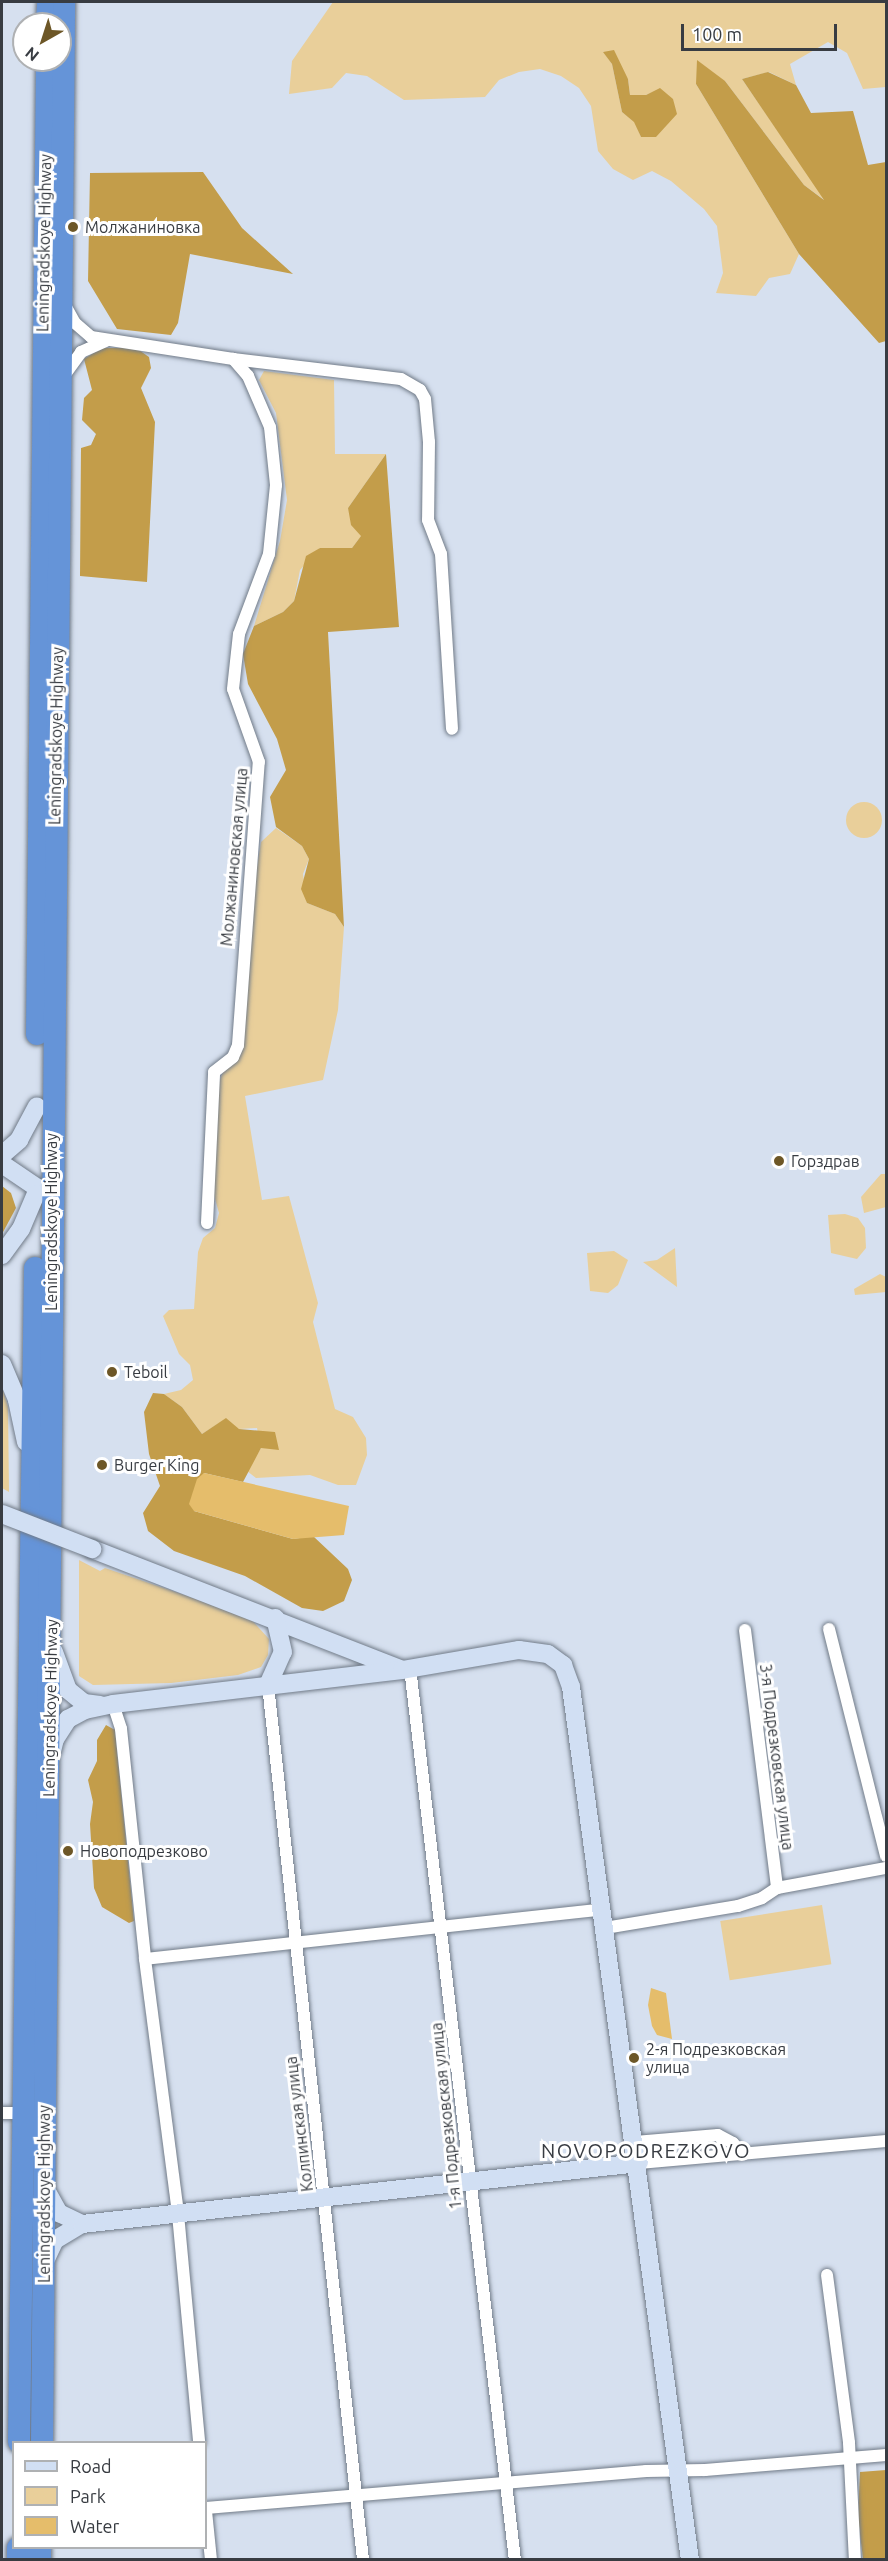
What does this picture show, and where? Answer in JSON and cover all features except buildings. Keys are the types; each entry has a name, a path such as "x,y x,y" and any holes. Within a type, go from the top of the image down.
{"highway":[{"name":"Leningradskoye Highway","path":"42,2441 52,1630 52,1113 64,2"},
{"name":"Leningradskoye Highway","path":"19,2441 12,2113 33,1484 47,72"}],"street":[{"path":"60,291 75,323 91,337 233,360 401,379 412,383 425,399 429,520 441,554 452,729"},
{"path":"59,398 66,371 75,357 94,343 107,340"},
{"name":"Молжаниновская улица","path":"207,1223 214,1072 233,1057 238,1045 259,762 233,689 239,634 269,554 276,485 270,427 248,376 233,360"},
{"path":"2,1155 19,1140 36,1106"},
{"path":"2,1164 36,1190 21,1229 2,1255"},
{"path":"2,1364 17,1400 33,1484"},
{"path":"2,1514 406,1669"},
{"path":"268,1685 283,1652 275,1618"},
{"path":"829,1629 886,1856"},
{"path":"52,1630 57,1665 68,1690 84,1703 113,1704"},
{"name":"3-я Подрезковская улица","path":"745,1630 777,1888"},
{"path":"49,1768 55,1739 68,1719 85,1710 113,1704 406,1669 535,1650 556,1658 568,1674 639,2163 690,2559"},
{"name":"1-я Подрезковская улица","path":"406,1669 442,1927 515,2559"},
{"name":"Колпинская улица","path":"268,1685 363,2559"},
{"path":"113,1704 121,1729 145,1959 178,2214 199,2441"},
{"path":"605,1928 738,1906 762,1898 777,1888 886,1868"},
{"path":"145,1959 295,1945 602,1909"},
{"path":"635,2142 718,2134 733,2143 741,2153"},
{"path":"43,2272 55,2240 82,2224 639,2163 886,2141"},
{"path":"44,2181 46,2195 59,2213 82,2224"},
{"path":"827,2275 850,2459 855,2559"},
{"path":"207,2510 507,2482 886,2455"},
{"path":"207,2520 211,2559"}],"green space":[{"path":"333,2 886,2 886,87 863,89 847,53 828,42 790,64 796,85 769,72 742,79 826,201 804,185 725,81 696,84 799,254 790,274 769,278 756,296 716,293 723,273 717,226 704,209 671,181 652,171 633,180 613,169 598,151 591,106 579,88 561,76 540,69 519,72 499,80 485,97 404,100 367,76 346,73 332,88 289,94 292,61","holes":["603,51 628,79 630,95 646,95 660,89 641,137 635,122 622,112 612,64"]},
{"path":"264,371 334,380 335,454 386,454 348,508 362,535 352,548 320,548 300,570 294,601 283,612 254,626 280,541 287,500 276,413 259,380"},
{"path":"864,802 877,807 882,820 877,833 864,838 851,833 846,820 851,807"},
{"path":"276,828 302,846 309,859 303,874 307,903 335,914 344,927 338,1010 323,1080 245,1096 262,1200 289,1196 318,1303 313,1322 335,1409 353,1417 366,1438 367,1455 356,1485 338,1485 310,1475 256,1478 247,1471 261,1448 257,1428 239,1429 219,1423 202,1434 182,1407 164,1394 181,1390 193,1380 190,1365 179,1354 163,1316 169,1310 194,1309 198,1252 203,1238 215,1228 219,1213 212,1188 219,1082 224,1070 237,1061 250,910 261,842"},
{"path":"881,1174 886,1174 886,1207 864,1213 861,1197"},
{"path":"845,1214 858,1218 865,1228 866,1248 857,1259 831,1253 828,1215"},
{"path":"675,1248 677,1287 643,1262 657,1260"},
{"path":"614,1251 628,1260 618,1285 608,1293 590,1291 587,1253"},
{"path":"880,1274 886,1277 886,1292 855,1295 854,1289"},
{"path":"2,1386 8,1407 9,1492 2,1488"},
{"path":"79,1560 100,1571 105,1568 249,1617 269,1639 268,1655 261,1667 238,1675 171,1683 93,1685 79,1676"},
{"path":"822,1905 831,1964 730,1980 720,1921"}],"shaded area":[{"path":"614,50 628,79 630,95 646,95 660,88 673,99 677,114 656,137 641,137 634,122 622,112 612,64 603,52"},
{"path":"697,60 725,81 804,185 824,200 742,79 768,72 796,85 811,113 853,111 868,165 886,162 886,341 879,343 799,254 696,84"},
{"path":"203,172 242,228 293,274 190,254 178,323 171,335 117,329 88,281 90,173"},
{"path":"102,348 136,348 149,357 151,368 141,388 155,422 147,582 80,576 81,448 91,445 96,434 82,420 84,398 92,390 84,359"},
{"path":"386,454 399,627 328,632 344,927 335,914 307,903 301,889 309,859 302,846 276,827 270,797 286,770 277,739 248,684 243,654 254,626 283,612 294,601 306,556 320,548 352,548 361,536 351,525 348,508"},
{"path":"2,1186 11,1193 16,1208 2,1234"},
{"path":"153,1393 164,1394 182,1407 202,1434 226,1418 239,1429 275,1432 279,1450 261,1448 243,1482 204,1473 194,1511 293,1539 313,1536 348,1569 352,1580 344,1601 323,1611 302,1608 245,1576 174,1551 148,1531 143,1513 160,1486 149,1454 144,1412"},
{"path":"106,1725 115,1730 134,1921 129,1923 102,1907 94,1888 90,1824 93,1802 88,1780 97,1761 97,1740"},
{"path":"886,2470 886,2559 863,2559 858,2517 860,2472"}],"water":[{"path":"204,1473 349,1506 344,1535 293,1539 194,1511 189,1504 197,1479"},
{"path":"651,1988 666,1993 672,2039 657,2035 652,2026 648,2005"}],"place":[{"name":"Молжаниновка","path":"73,227"},
{"name":"Горздрав","path":"779,1161"},
{"name":"Teboil","path":"112,1372"},
{"name":"Burger King","path":"102,1465"},
{"name":"Новоподрезково","path":"68,1851"},
{"name":"2-я Подрезковская улица","path":"634,2058"}],"district":[{"name":"NOVOPODREZKOVO","path":"646,2150"}]}
